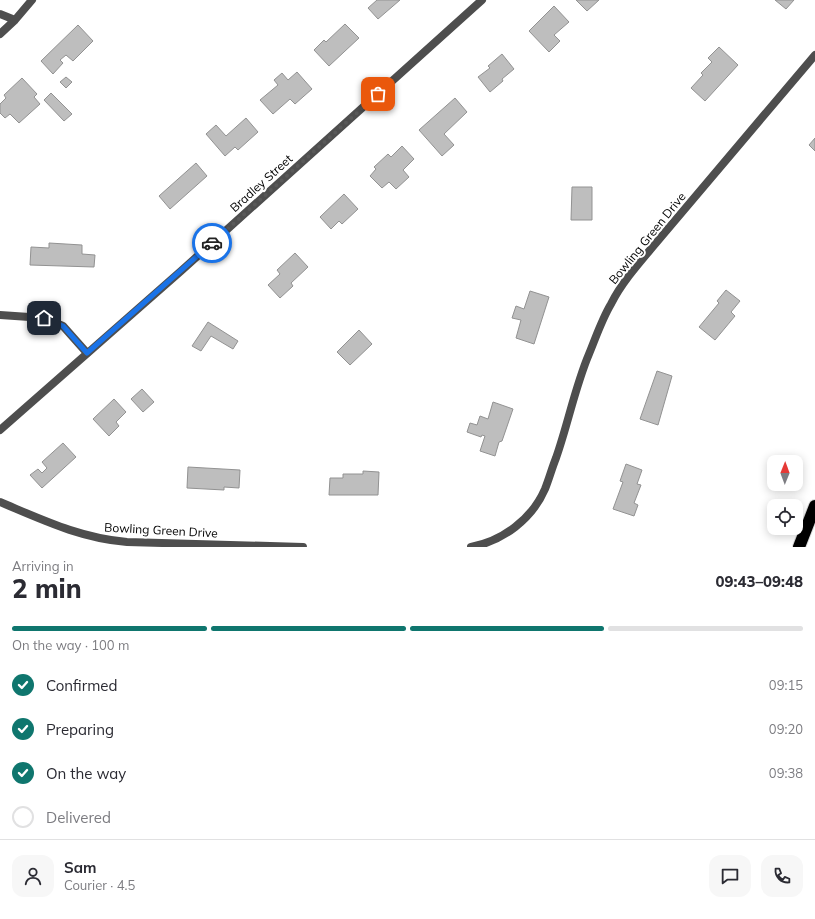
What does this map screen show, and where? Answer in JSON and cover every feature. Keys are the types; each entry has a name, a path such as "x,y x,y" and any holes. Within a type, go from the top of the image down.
{"highway":[{"path":"799,547 815,506"}],"street":[{"path":"0,34 15,20 32,0"},
{"name":"Bradley Street","path":"0,430 181,271 482,0"},
{"path":"0,14 15,20"},
{"name":"Bowling Green Drive","path":"471,547 490,542 508,532 527,516 540,499 545,489 588,356 611,303 656,243 815,55"},
{"path":"0,315 44,318 63,326 87,353"},
{"name":"Bowling Green Drive","path":"0,502 84,536 105,540 127,542 303,547"}],"building":[{"path":"377,0 400,0 378,19 368,8"},
{"path":"576,0 599,0 587,11"},
{"path":"775,0 794,0 786,9"},
{"path":"554,6 569,22 554,35 560,41 549,52 529,31"},
{"path":"345,24 359,38 329,66 314,50 324,40 326,42"},
{"path":"78,25 93,41 73,61 66,55 60,60 63,63 53,74 41,61"},
{"path":"719,47 738,65 705,101 691,88 703,75 701,73 712,62 708,58"},
{"path":"502,54 514,69 490,92 478,77 490,68 488,66"},
{"path":"297,72 312,89 295,104 290,99 273,114 260,100 278,85 274,80 282,73 288,80"},
{"path":"66,77 72,82 66,88 60,82"},
{"path":"22,78 37,94 34,97 40,104 19,123 10,114 5,118 0,113 0,104 6,98 4,95"},
{"path":"51,93 72,114 64,121 44,100"},
{"path":"455,98 467,112 444,134 454,145 442,156 419,130"},
{"path":"246,118 258,132 238,150 235,147 225,156 206,134 216,125 226,136"},
{"path":"815,138 815,151 809,145"},
{"path":"402,146 414,159 403,170 409,177 396,189 389,182 382,188 370,176 376,169 374,167 388,154 391,157"},
{"path":"196,163 207,176 170,209 159,196"},
{"path":"572,187 592,187 592,220 571,220"},
{"path":"344,194 358,209 342,224 339,221 331,229 320,217"},
{"path":"49,243 82,245 82,254 95,255 94,267 30,265 31,247 49,248"},
{"path":"295,253 308,267 291,283 293,286 280,298 268,285 280,274 277,270"},
{"path":"726,290 740,301 731,312 735,316 715,340 699,327 719,303 717,301"},
{"path":"530,291 549,297 534,344 516,338 521,320 512,318 516,306 524,309"},
{"path":"208,322 238,341 233,349 211,336 201,351 192,346"},
{"path":"359,330 372,344 350,365 337,352"},
{"path":"657,371 672,376 658,425 640,419"},
{"path":"142,389 154,402 143,412 131,399"},
{"path":"114,399 126,412 116,422 119,426 109,436 93,419"},
{"path":"493,402 513,409 502,441 499,442 495,456 480,451 485,436 482,435 481,437 467,432 470,423 477,425 480,416 488,419"},
{"path":"63,443 76,457 42,488 30,475 38,469 42,473 47,468 42,462"},
{"path":"626,464 642,470 637,484 641,485 634,503 638,505 634,516 613,509 623,482 620,481"},
{"path":"188,467 240,470 239,488 224,487 224,490 187,488"},
{"path":"363,471 379,472 378,495 329,495 330,478 343,478 343,474 363,474"}],"way so far":[{"path":"212,243 378,94"}],"route":[{"path":"44,318 63,326 87,353 212,243"}]}
